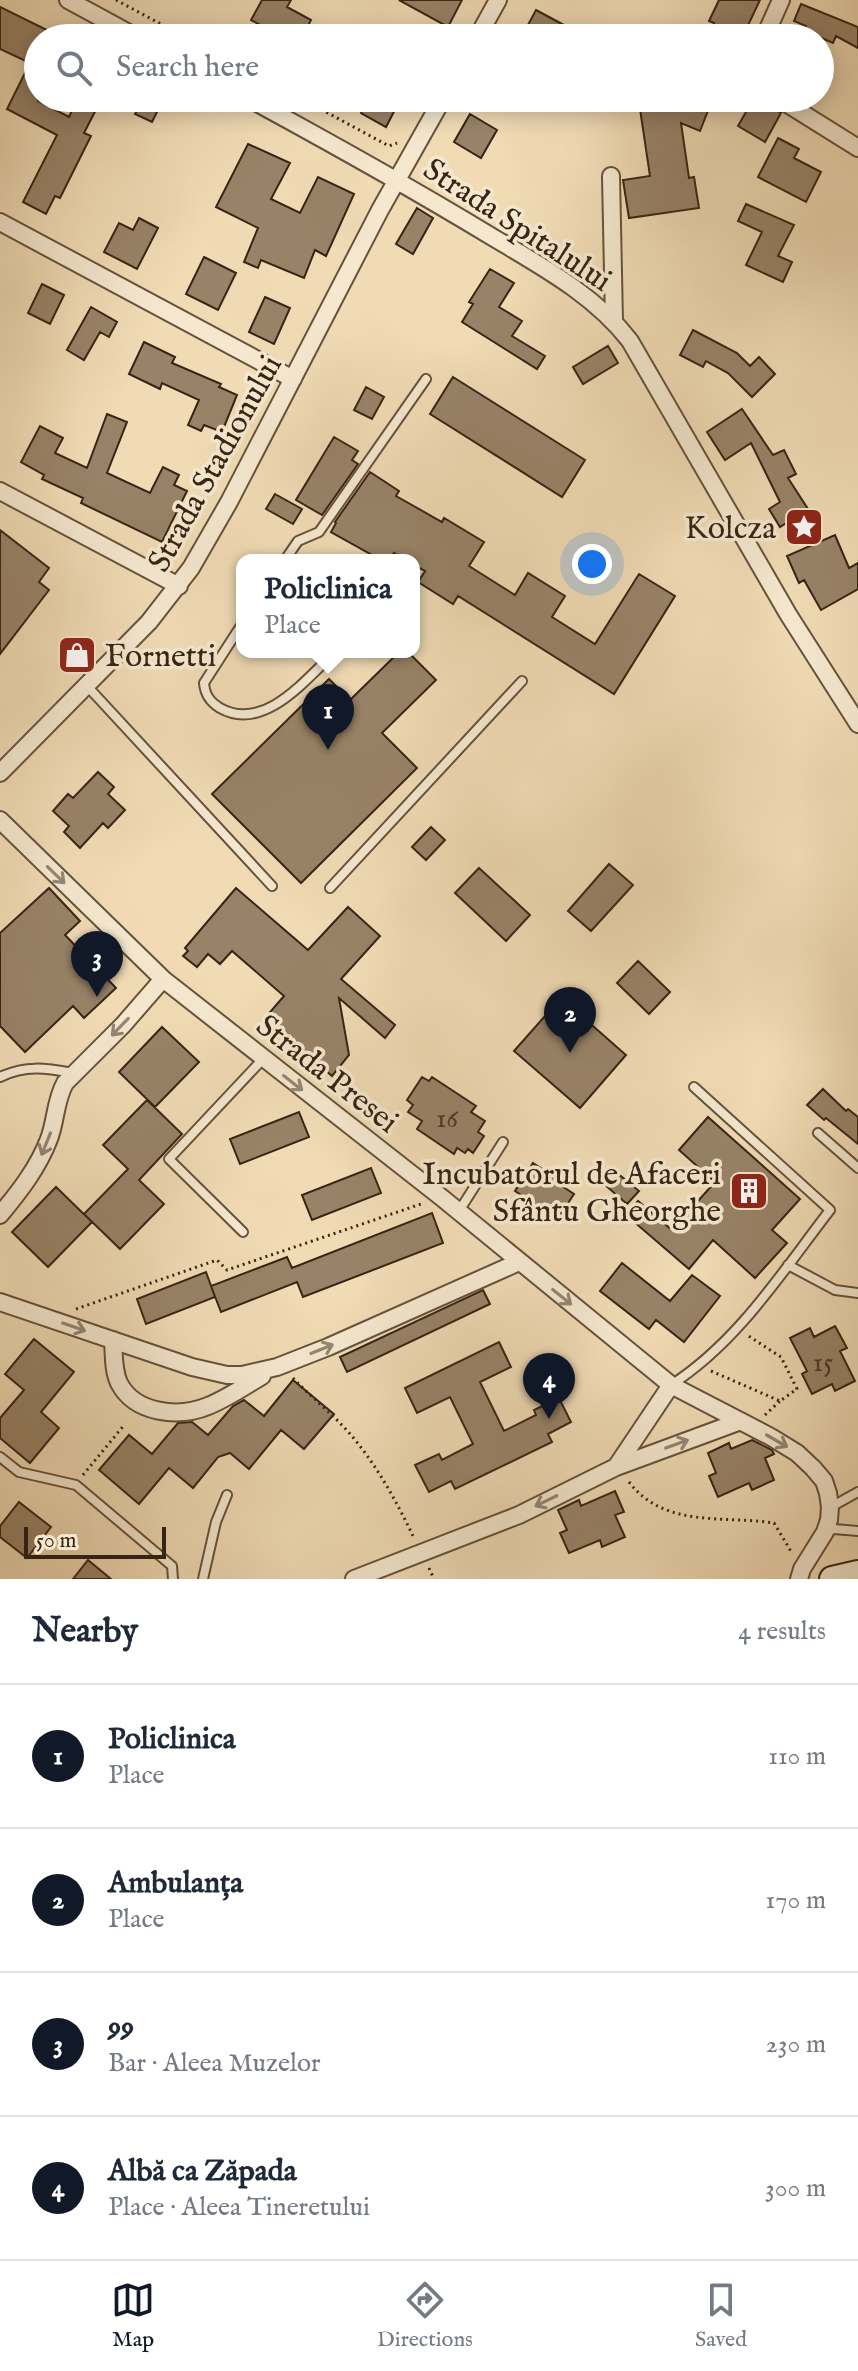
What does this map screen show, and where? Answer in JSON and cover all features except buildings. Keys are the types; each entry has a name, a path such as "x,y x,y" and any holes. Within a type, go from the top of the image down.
{"street":[{"path":"68,0 112,24"},
{"path":"485,24 498,0"},
{"path":"770,24 781,0"},
{"name":"Strada Spitalului","path":"273,112 397,180 547,272 583,295 614,321 630,341 788,614 858,724"},
{"name":"Strada Stadionului","path":"0,773 88,687 179,586 203,550 435,112"},
{"path":"800,112 858,148"},
{"path":"611,176 614,321"},
{"path":"0,222 293,379"},
{"path":"0,491 179,586"},
{"name":"Strada Presei","path":"0,820 163,979 441,1197 671,1385 797,1453 824,1481 830,1507"},
{"path":"0,1215 37,1165 50,1137 60,1091 73,1073 123,1025 163,979"},
{"path":"113,1340 115,1370 120,1385 135,1401 159,1412 179,1414 208,1406 277,1367 519,1262"},
{"path":"0,1302 212,1373 242,1375 277,1367"},
{"path":"616,1467 671,1385"},
{"path":"354,1579 519,1515 616,1467 738,1422"},
{"path":"800,1574 825,1532 830,1507"},
{"path":"832,1579 858,1573"}],"lane":[{"path":"289,554 298,541 319,532 426,379"},
{"path":"236,633 204,683 205,693 212,704 229,713 248,716 270,709 328,658"},
{"path":"330,888 522,681"},
{"path":"88,687 272,886"},
{"path":"243,1232 169,1159 263,1059"},
{"path":"0,1077 35,1067 73,1073"},
{"path":"671,1385 700,1366 737,1328 830,1210 694,1087"},
{"path":"818,1133 858,1168"},
{"path":"458,1212 503,1142"},
{"path":"788,1265 835,1290 858,1293"},
{"path":"0,1457 19,1472 76,1485 172,1566 173,1579"},
{"path":"830,1507 858,1492"},
{"path":"203,1579 216,1522 227,1495"},
{"path":"825,1532 834,1529 858,1531"}],"path":[{"path":"116,0 161,24"},
{"path":"326,112 389,146 396,144 403,133"},
{"path":"50,1319 217,1260 227,1270 441,1197"},
{"path":"700,1366 780,1401 797,1389 781,1357 737,1328"},
{"path":"277,1367 292,1377 340,1423 356,1443 391,1493 434,1579"},
{"path":"76,1485 125,1424"},
{"path":"616,1467 634,1489 671,1512 700,1519 774,1523 800,1574"}],"place":[{"name":"Kolcza","path":"804,527"},
{"name":"Fornetti","path":"77,655"},
{"name":"Policlinica","path":"328,750"},
{"name":"99","path":"97,997"},
{"name":"Ambulanța","path":"570,1053"},
{"name":"Incubatorul de Afaceri Sfântu Gheorghe","path":"749,1191"},
{"name":"Albă ca Zăpada","path":"549,1419"}]}
